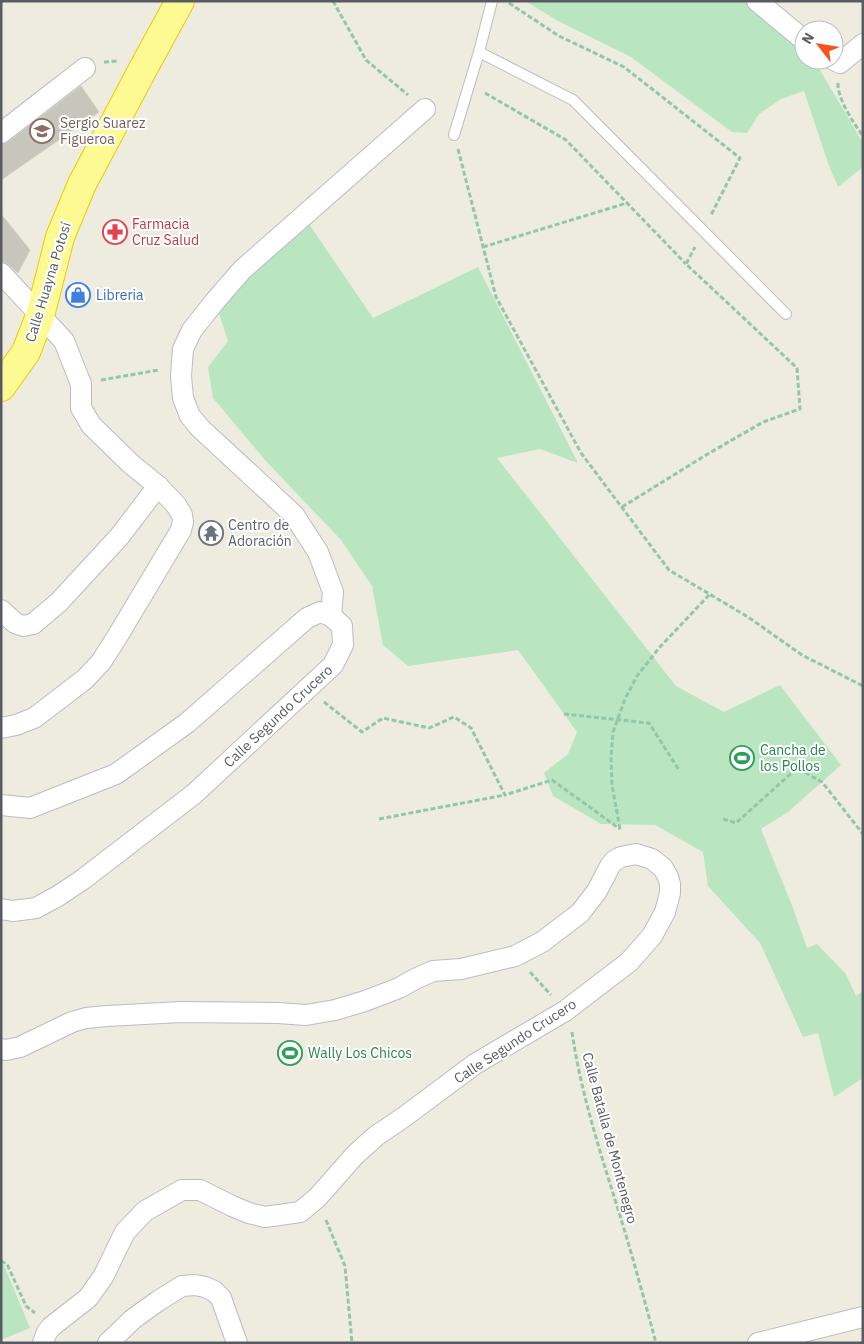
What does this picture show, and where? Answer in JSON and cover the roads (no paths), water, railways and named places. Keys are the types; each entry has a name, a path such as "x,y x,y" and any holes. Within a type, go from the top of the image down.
{"highway":[{"name":"Calle Huayna Potosí","path":"1,386 26,352 40,316 60,237 82,184 180,1"}],"street":[{"path":"757,1 794,32"},
{"path":"844,56 863,44"},
{"path":"1,133 85,68"},
{"path":"1,805 30,808 116,774 187,723 307,618 320,612 331,616 333,592 318,552 294,515 200,428 190,416 183,398 181,376 183,349 192,330 242,270 425,109"},
{"path":"1,273 64,341 81,384 81,408 91,425 131,464 158,486 176,505 182,515 183,522 181,530 117,638 85,679 34,718 1,728"},
{"path":"1,610 15,624 23,626 33,624 59,602 119,537 158,486"},
{"name":"Calle Segundo Crucero","path":"1,909 13,911 36,908 58,896 82,880 194,794 333,666 343,645 342,626 331,616"},
{"name":"Calle Segundo Crucero","path":"1,1049 6,1050 20,1047 72,1022 86,1018 181,1012 306,1015 335,1010 365,1002 433,971 461,970 515,956 542,942 580,913 597,891 610,866 621,857 636,854 652,859 662,868 670,884 665,912 652,936 629,962 565,1011 475,1064 376,1136 355,1155 317,1198 300,1212 265,1217 232,1206 200,1190 182,1190 145,1211 138,1218 125,1232 103,1277 88,1298 47,1335"},
{"path":"108,1343 133,1319 158,1301 182,1286 195,1285 214,1291 221,1298 237,1343"},
{"path":"758,1343 863,1317"}],"lane":[{"path":"454,135 492,1"},
{"path":"479,52 573,100 786,314"}],"place":[{"name":"Sergio Suarez Figueroa","path":"42,131"},
{"name":"Farmacia Cruz Salud","path":"115,232"},
{"name":"Libreria","path":"78,295"},
{"name":"Centro de Adoración","path":"211,533"},
{"name":"Cancha de los Pollos","path":"742,758"},
{"name":"Wally Los Chicos","path":"290,1053"}]}
